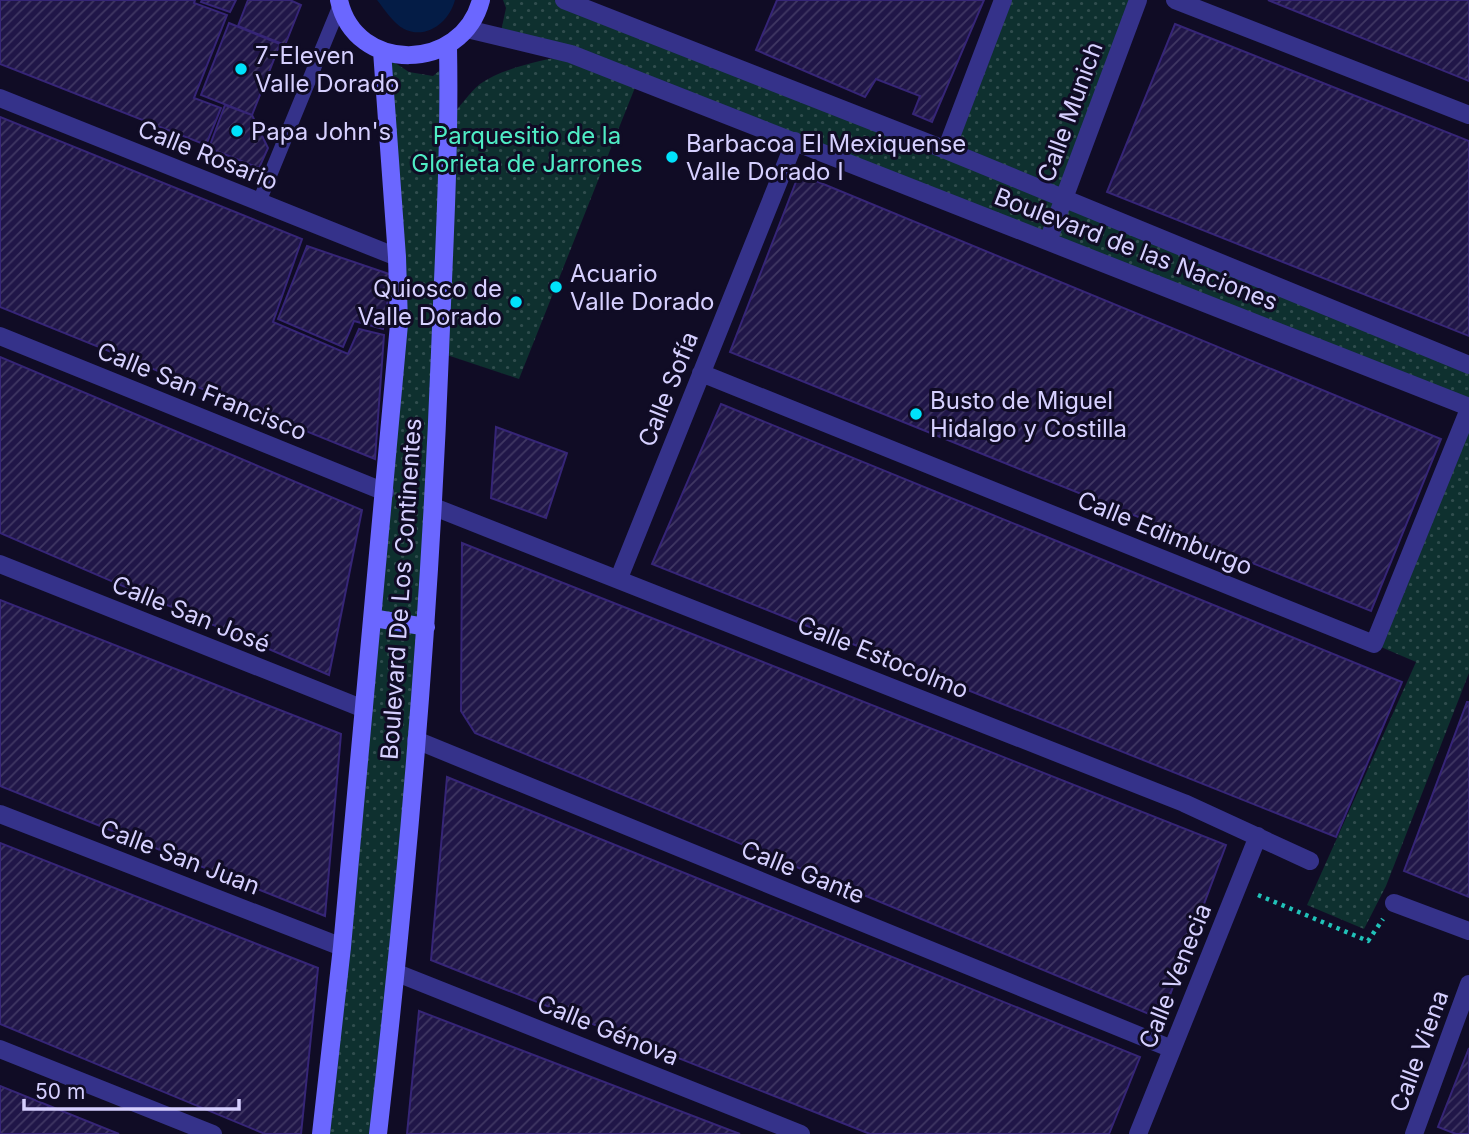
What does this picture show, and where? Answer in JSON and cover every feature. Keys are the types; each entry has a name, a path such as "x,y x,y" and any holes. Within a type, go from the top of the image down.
{"street":[{"path":"339,3 346,20 368,43 382,51 404,56 427,54 448,46 467,29 481,0"},
{"name":"Boulevard de las Naciones","path":"564,0 946,150 1469,365"},
{"path":"946,150 1003,0"},
{"name":"Calle Munich","path":"1048,241 1138,0"},
{"path":"1175,0 1469,116"},
{"name":"Boulevard de las Naciones","path":"467,29 571,54 1469,408"},
{"name":"Boulevard De Los Continentes","path":"377,1134 397,973 434,508 450,118 448,46"},
{"name":"Boulevard De Los Continentes","path":"321,1134 342,947 399,324 397,257 382,51"},
{"name":"Calle Rosario","path":"0,98 397,257"},
{"name":"Calle Sofía","path":"619,578 795,141"},
{"name":"Calle San Francisco","path":"0,336 385,492"},
{"name":"Calle Edimburgo","path":"701,373 1374,644 1469,408"},
{"name":"Calle Estocolmo","path":"434,508 619,578 1184,803 1310,861"},
{"name":"Calle San José","path":"0,564 364,709"},
{"path":"373,618 426,627"},
{"name":"Calle Gante","path":"415,740 1172,1049"},
{"name":"Calle San Juan","path":"0,814 342,947"},
{"name":"Calle Venecia","path":"1138,1134 1258,836"},
{"path":"1394,903 1469,931"},
{"name":"Calle Génova","path":"397,973 801,1134"},
{"name":"Calle Viena","path":"1415,1134 1469,984"},
{"path":"0,1049 212,1134"}],"lane":[{"path":"259,202 339,3"}],"path":[{"path":"1238,886 1368,941 1394,903"}],"green space":[{"name":"Parquesitio de la Glorieta de Jarrones","path":"503,0 554,0 946,150 1011,0 1135,0 1064,198 1469,365 1469,407 638,80 519,379 441,353 378,1134 321,1134 400,323 389,59 409,72 433,76 446,65 450,117 480,84 489,78 523,65 569,55 500,36 506,8"},
{"path":"1469,409 1469,673 1386,886 1364,929 1307,905 1416,662 1374,644"}],"water":[{"path":"377,0 455,0 448,15 436,27 413,32 400,26"}],"building":[{"path":"0,0 195,0 194,3 227,15 194,98 221,108 206,145 0,64"},
{"path":"236,0 230,12 201,2"},
{"path":"248,0 290,0 301,5 285,45 238,26"},
{"path":"777,0 984,0 932,122 913,114 920,96 876,79 865,97 756,50"},
{"path":"1268,0 1469,0 1469,81"},
{"name":"7-Eleven Valle Dorado","path":"229,23 280,44 252,115 201,95"},
{"path":"1175,24 1469,141 1469,336 1107,192"},
{"name":"Papa John's","path":"225,105 252,115 268,148 259,168 209,148"},
{"path":"0,117 302,239 273,322 348,354 359,329 384,335 375,459 0,307"},
{"path":"799,174 1441,439 1371,611 730,352"},
{"path":"307,246 392,275 383,329 354,321 343,347 278,319"},
{"path":"0,357 362,510 329,675 0,533"},
{"path":"721,404 1402,682 1336,837 652,564"},
{"path":"496,427 567,453 546,518 491,498"},
{"path":"462,543 1226,845 1161,1019 475,733 461,711"},
{"path":"0,600 341,734 325,916 0,786"},
{"path":"1469,702 1469,897 1404,871"},
{"path":"447,777 1140,1057 1109,1134 870,1134 431,960"},
{"path":"0,843 318,968 301,1134 265,1134 0,1024"},
{"path":"419,1011 740,1134 407,1134"},
{"path":"1469,1048 1469,1134 1456,1134 1438,1127"},
{"path":"0,1086 119,1134 0,1134"}],"place":[{"name":"7-Eleven Valle Dorado","path":"241,69"},
{"name":"Papa John's","path":"237,131"},
{"name":"Barbacoa El Mexiquense Valle Dorado I","path":"672,157"},
{"name":"Acuario Valle Dorado","path":"556,287"},
{"name":"Quiosco de Valle Dorado","path":"516,302"},
{"name":"Busto de Miguel Hidalgo y Costilla","path":"916,414"}]}
